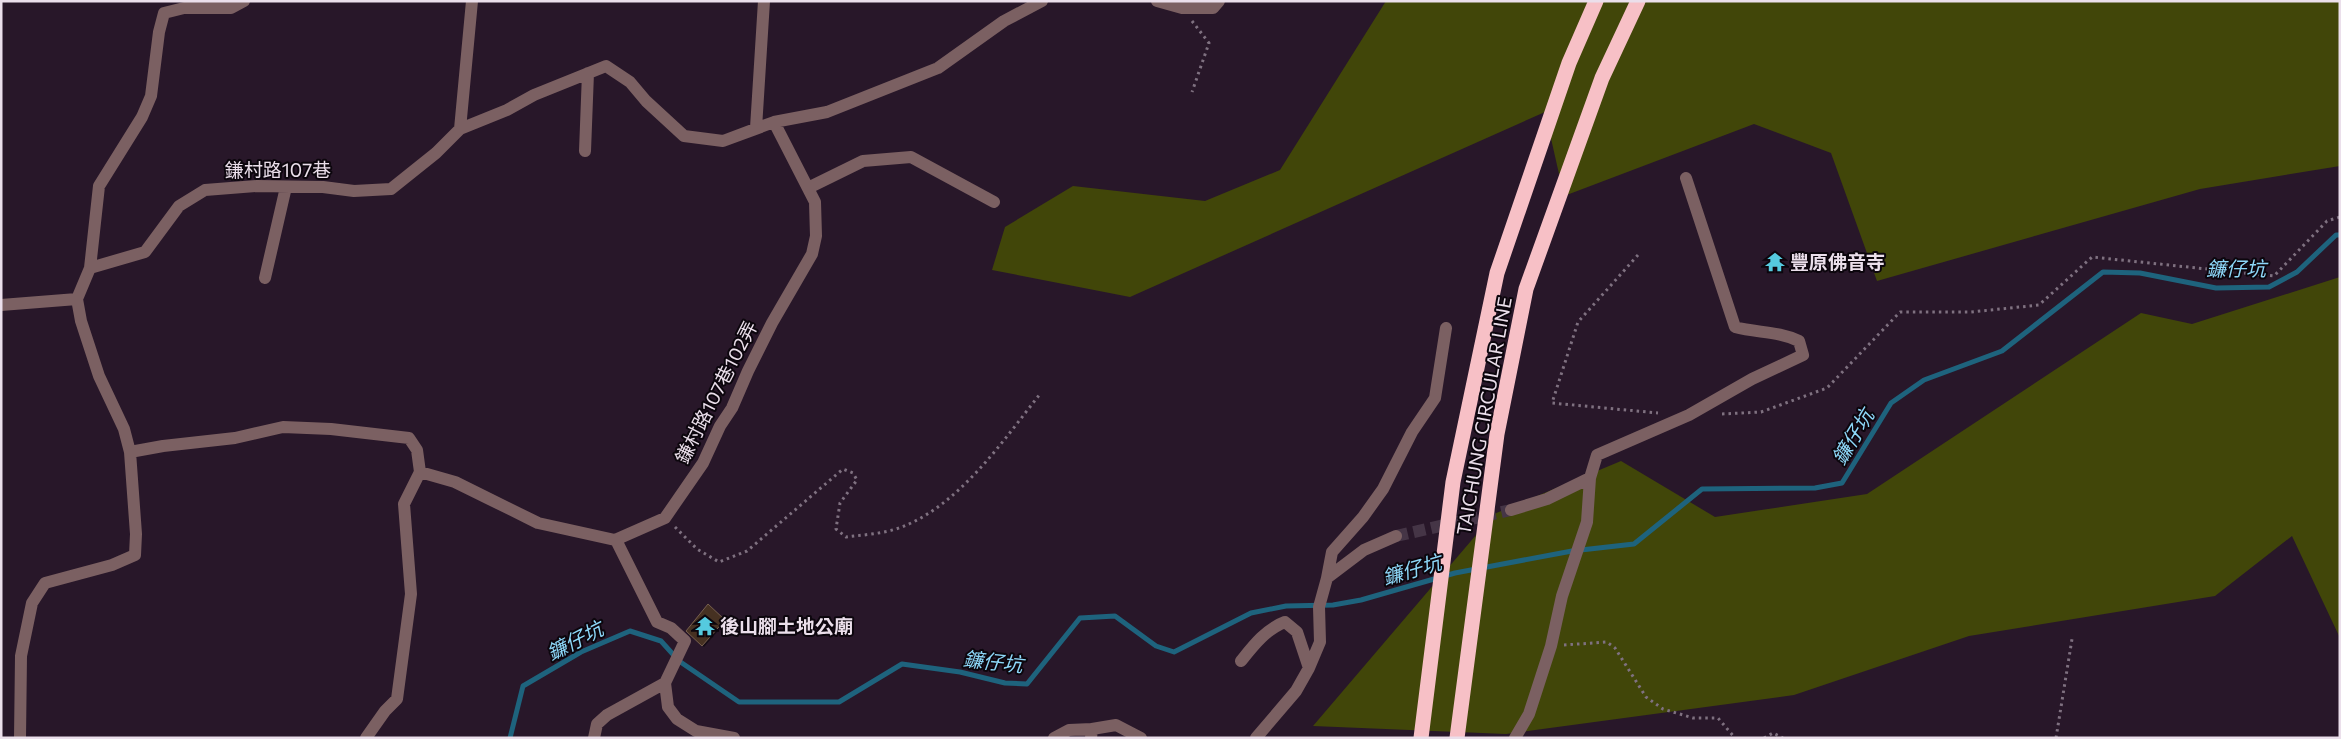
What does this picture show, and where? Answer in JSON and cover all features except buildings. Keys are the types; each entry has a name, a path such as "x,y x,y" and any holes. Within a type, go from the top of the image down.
{"highway":[{"name":"TAICHUNG CIRCULAR LINE","path":"1421,738 1452,482 1496,274 1568,63 1596,1"},
{"name":"TAICHUNG CIRCULAR LINE","path":"1457,738 1497,434 1526,289 1602,78 1638,1"}],"lane":[{"path":"20,738 21,656 32,603 45,583 112,565 135,555 136,534 130,452 124,429 99,376 81,321 77,299 90,268 100,186 142,117 151,96 159,32 164,13 184,8 231,8 244,1"},
{"path":"460,130 472,1"},
{"path":"756,128 764,1"},
{"name":"鎌村路107巷","path":"90,268 145,252 179,206 205,190 257,186 354,191 391,189 436,153 460,130 606,66 630,82 646,101 684,136 723,141 774,122 827,112 938,68 1004,21 1042,1"},
{"path":"1157,1 1182,8 1213,8 1219,1"},
{"path":"585,151 588,73"},
{"name":"鎌村路107巷102弄","path":"665,518 703,463 720,426 732,408 772,323 812,254 816,236 815,202 774,122"},
{"path":"808,188 863,160 911,157 994,202"},
{"path":"1515,738 1529,714 1551,646 1562,596 1587,522 1590,478 1596,455 1689,415 1752,379 1803,355 1798,341 1784,334 1751,331 1735,327 1686,178"},
{"path":"265,278 286,187"},
{"path":"1,305 77,299"},
{"path":"1256,738 1296,691 1309,668 1320,642 1319,607 1332,552 1363,517 1383,488 1412,432 1435,398 1446,328"},
{"path":"130,452 163,446 235,438 283,427 331,429 409,438 417,450 420,472 404,504 411,594 397,698 385,711 366,738"},
{"path":"420,472 455,482 538,524 616,540 665,518"},
{"path":"1511,510 1547,499 1590,478"},
{"path":"1327,578 1364,550 1396,536"},
{"path":"594,738 597,724 607,715 664,683 685,640 671,628 657,622 616,540"},
{"path":"1241,661 1256,642 1276,625 1285,622 1297,632 1309,668"},
{"path":"664,683 668,707 677,719 696,731 734,738"},
{"path":"1054,738 1069,730 1092,733 1116,725 1141,738"}],"path":[{"path":"1182,8 1209,43 1192,92"},
{"path":"1716,414 1761,412 1827,388 1900,312 1971,312 2039,305 2092,257 2274,276 2327,221 2340,217"},
{"path":"1638,255 1578,322 1552,403 1661,413"},
{"path":"665,518 697,549 719,562 747,551 843,469 853,473 857,480 840,504 836,529 846,537 896,529 930,511 976,475 1040,394"},
{"path":"2056,738 2072,639"},
{"path":"1551,646 1607,642 1615,648 1646,697 1663,709 1693,718 1718,718 1735,738"},
{"path":"1764,738 1773,733 1782,738"}],"green space":[{"path":"1386,1 2340,1 2340,166 2200,189 1877,281 1831,153 1754,124 1564,196 1545,112 1130,297 992,270 1005,227 1073,186 1205,201 1280,170"},
{"path":"2340,277 2340,638 2292,536 2215,596 1969,636 1794,695 1506,734 1313,726 1494,514 1621,461 1715,517 1867,494 2141,313 2192,324"}],"waterway":[{"name":"鐮仔坑","path":"510,738 523,686 581,652 630,631 661,641 679,661 739,702 839,702 902,664 960,672 1005,683 1027,684 1080,618 1115,616 1156,646 1174,652 1251,613 1286,606 1333,605 1361,600 1455,573 1572,551 1634,544 1702,489 1815,488 1842,483 1891,403 1924,380 2002,351 2103,272 2140,273 2216,288 2269,287 2297,272 2336,235 2340,235"}],"tunnel":[{"path":"1396,536 1511,510"}],"place":[{"name":"豐原佛音寺","path":"1775,262"},
{"name":"後山腳土地公廟","path":"705,626"}]}
